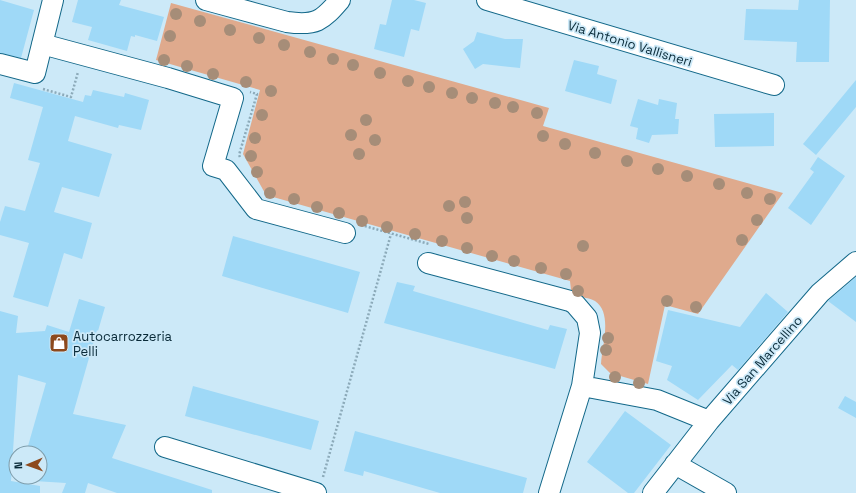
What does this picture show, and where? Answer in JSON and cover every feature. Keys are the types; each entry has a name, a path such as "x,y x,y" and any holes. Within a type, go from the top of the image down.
{"street":[{"path":"0,64 35,73 53,0"},
{"path":"206,0 287,22 300,24 312,23 322,19 340,0"},
{"name":"Via Antonio Vallisneri","path":"487,0 774,85"},
{"path":"42,44 168,78 233,98 213,166 226,170 256,208 345,233"},
{"name":"Via San Marcellino","path":"653,493 709,421 820,293 856,262"},
{"path":"428,263 575,304 584,314 589,324 590,334 582,386 549,493"},
{"path":"582,386 657,400 709,421"},
{"path":"165,447 319,485"},
{"path":"675,464 726,493"}],"path":[{"path":"36,87 72,97 78,70"},
{"path":"242,161 239,155 257,94 250,92"},
{"path":"345,233 352,222 433,245 428,263"},
{"path":"319,485 391,234"}],"shaded area":[{"path":"171,3 549,108 543,126 783,193 698,314 665,305 648,384 610,373 601,364 605,330 604,313 595,301 574,295 571,290 570,281 266,195 243,154 260,90 156,60"}],"building":[{"path":"0,0 34,10 21,58 0,53"},
{"path":"78,0 121,0 119,5 164,17 157,41 135,35 135,37 131,36 127,51 88,40 92,27 72,22"},
{"path":"392,0 414,0 426,3 419,31 411,29 404,57 374,49 380,24 386,25"},
{"path":"799,0 830,0 829,62 796,62 797,42 744,40 746,9 798,10"},
{"path":"477,32 505,39 523,39 520,68 483,64 475,69 463,49 474,41"},
{"path":"574,60 599,66 597,74 617,80 611,104 565,91"},
{"path":"856,80 856,107 816,155 803,144"},
{"path":"14,83 83,102 85,95 91,96 93,90 124,97 125,93 149,100 141,130 119,125 118,128 75,116 68,141 112,154 99,197 62,187 54,212 92,223 82,259 64,253 48,307 13,297 29,243 0,235 0,222 5,206 25,211 40,163 28,160 43,107 10,98"},
{"path":"638,99 658,105 659,99 677,103 675,119 679,119 678,134 652,135 649,143 636,139 638,128 630,126"},
{"path":"774,113 774,146 715,147 714,114"},
{"path":"818,157 845,176 811,225 788,208 814,172 810,169"},
{"path":"233,236 360,272 348,313 222,276"},
{"path":"856,277 856,322 828,301"},
{"path":"397,282 415,286 413,291 548,330 550,325 567,329 555,369 384,323"},
{"path":"766,293 788,312 738,370 732,365 698,400 667,380 672,366 656,361 668,310 740,327"},
{"path":"79,299 105,307 73,414 126,425 112,458 212,490 212,493 117,493 88,483 85,493 62,493 66,483 48,482 48,445 28,445 46,383 18,375 13,445 8,445 8,485 40,486 40,493 0,493 0,311 18,316 16,333 45,331 47,325 69,332"},
{"path":"193,386 319,421 311,450 185,416"},
{"path":"845,396 856,402 856,418 838,408"},
{"path":"625,411 671,445 634,493 628,493 587,462"},
{"path":"355,431 527,478 523,493 440,493 364,471 363,476 344,471"}],"place":[{"name":"Autocarrozzeria Pelli","path":"59,343"}]}
